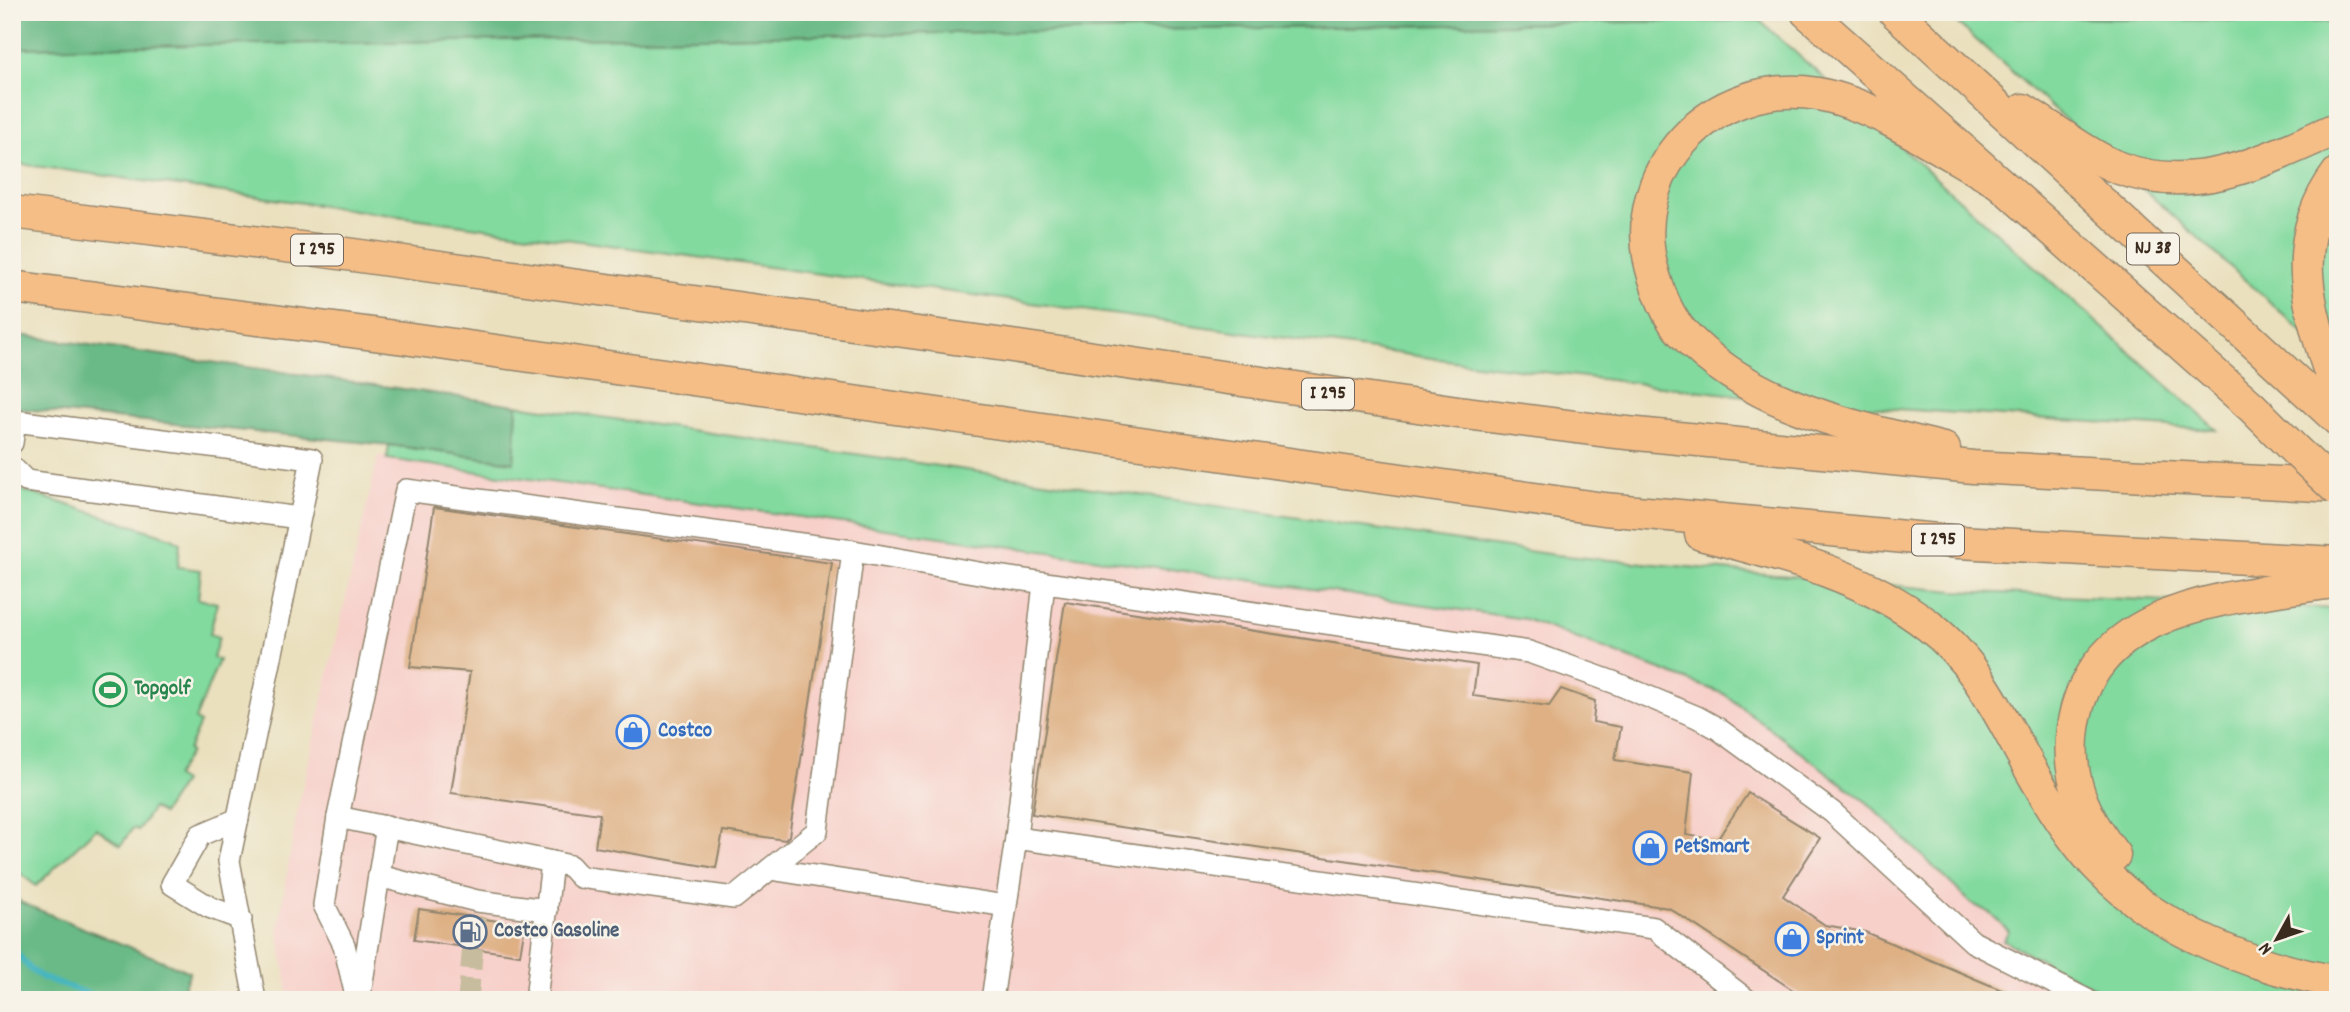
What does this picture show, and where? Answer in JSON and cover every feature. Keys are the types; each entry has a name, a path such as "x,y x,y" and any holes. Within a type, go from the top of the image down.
{"highway":[{"name":"NJ 38","path":"1807,12 2253,408 2338,488"},
{"name":"NJ 38","path":"1895,12 2338,420"},
{"path":"1968,77 2118,167 2159,178 2203,179 2248,168 2338,128"},
{"path":"1998,182 1854,104 1819,94 1785,91 1750,97 1718,111 1691,131 1668,159 1653,190 1646,224 1648,260 1660,297 1681,331 1712,359 1748,384 1831,421 2037,471"},
{"path":"2338,173 2322,194 2309,228 2305,263 2317,334 2338,396"},
{"name":"I 295","path":"12,212 317,250 1005,345 1458,412 1754,447 2037,471 2338,488"},
{"name":"I 295","path":"12,287 390,336 1604,509 1985,544 2338,563"},
{"path":"1604,509 1772,552 1855,581 1893,602 1930,626 1962,657 1989,694 2032,773 2077,842 2101,871 2129,895 2190,932 2253,960 2338,982"},
{"path":"2338,581 2182,608 2146,623 2114,646 2089,677 2075,712 2070,750 2076,789 2092,826 2117,858 2152,888 2193,915 2241,936 2289,953 2338,965"}],"lane":[{"path":"12,443 15,421 312,459 229,861 253,991"},
{"path":"12,467 26,481 299,518"},
{"path":"358,1000 344,945 324,905 338,817 406,490 853,551 1044,583 1529,652 1613,682 1698,717 1717,728 1832,812 1973,942 2087,1000"},
{"path":"338,817 570,866 580,877 734,898 817,831 853,551"},
{"path":"992,1000 1016,838 1044,583"},
{"path":"239,819 200,835 172,884 209,907 241,919"},
{"path":"358,1000 387,826"},
{"path":"1016,838 1654,928 1747,1000"},
{"path":"536,1000 552,862"},
{"path":"770,869 1006,906"},
{"path":"379,876 477,901 547,910"}],"shaded area":[{"path":"378,456 1525,619 1724,694 1869,804 1971,903 1990,913 2009,932 2004,941 2117,1000 289,1000 278,929 297,812"}],"green space":[{"path":"12,12 1750,12 1759,20 12,48"},
{"path":"1945,12 2015,12 2016,17 2338,22 2338,363"},
{"path":"2015,12 2338,12 2338,22 2015,17"},
{"path":"1759,20 2217,430 1804,403 1468,363 12,163 12,48"},
{"path":"12,334 517,405 514,462 389,445 12,408"},
{"path":"517,405 1555,555 1955,591 2338,609 2338,1000 2117,1000 2003,940 2009,931 1990,913 1971,903 1869,804 1724,694 1525,619 387,459 389,445 514,462"},
{"name":"Topgolf","path":"12,487 172,538 180,543 178,567 201,570 198,599 217,603 210,634 219,637 213,658 219,660 195,720 200,723 188,750 190,752 175,777 183,782 162,814 153,808 138,830 133,828 121,845 96,828 36,886 12,867"},
{"path":"12,895 22,903 190,972 178,1000 12,1000"}],"building":[{"name":"Costco","path":"434,507 832,563 789,836 785,840 723,831 716,868 595,847 600,814 451,793 470,672 410,667"},
{"path":"1065,602 1477,665 1473,696 1549,706 1561,689 1595,701 1593,722 1621,727 1615,760 1693,772 1686,835 1717,840 1748,793 1820,838 1783,896 1825,925 1865,932 2025,1000 1808,1000 1669,908 1032,814"},
{"name":"Costco Gasoline","path":"419,909 525,925 520,955 414,940"}],"waterway":[{"path":"12,948 31,970 43,978 106,1000"}],"tunnel":[{"path":"468,1000 477,901"}],"place":[{"name":"Topgolf","path":"110,690"},
{"name":"Costco","path":"633,732"},
{"name":"PetSmart","path":"1650,848"},
{"name":"Costco Gasoline","path":"470,932"},
{"name":"Sprint","path":"1792,939"}]}
